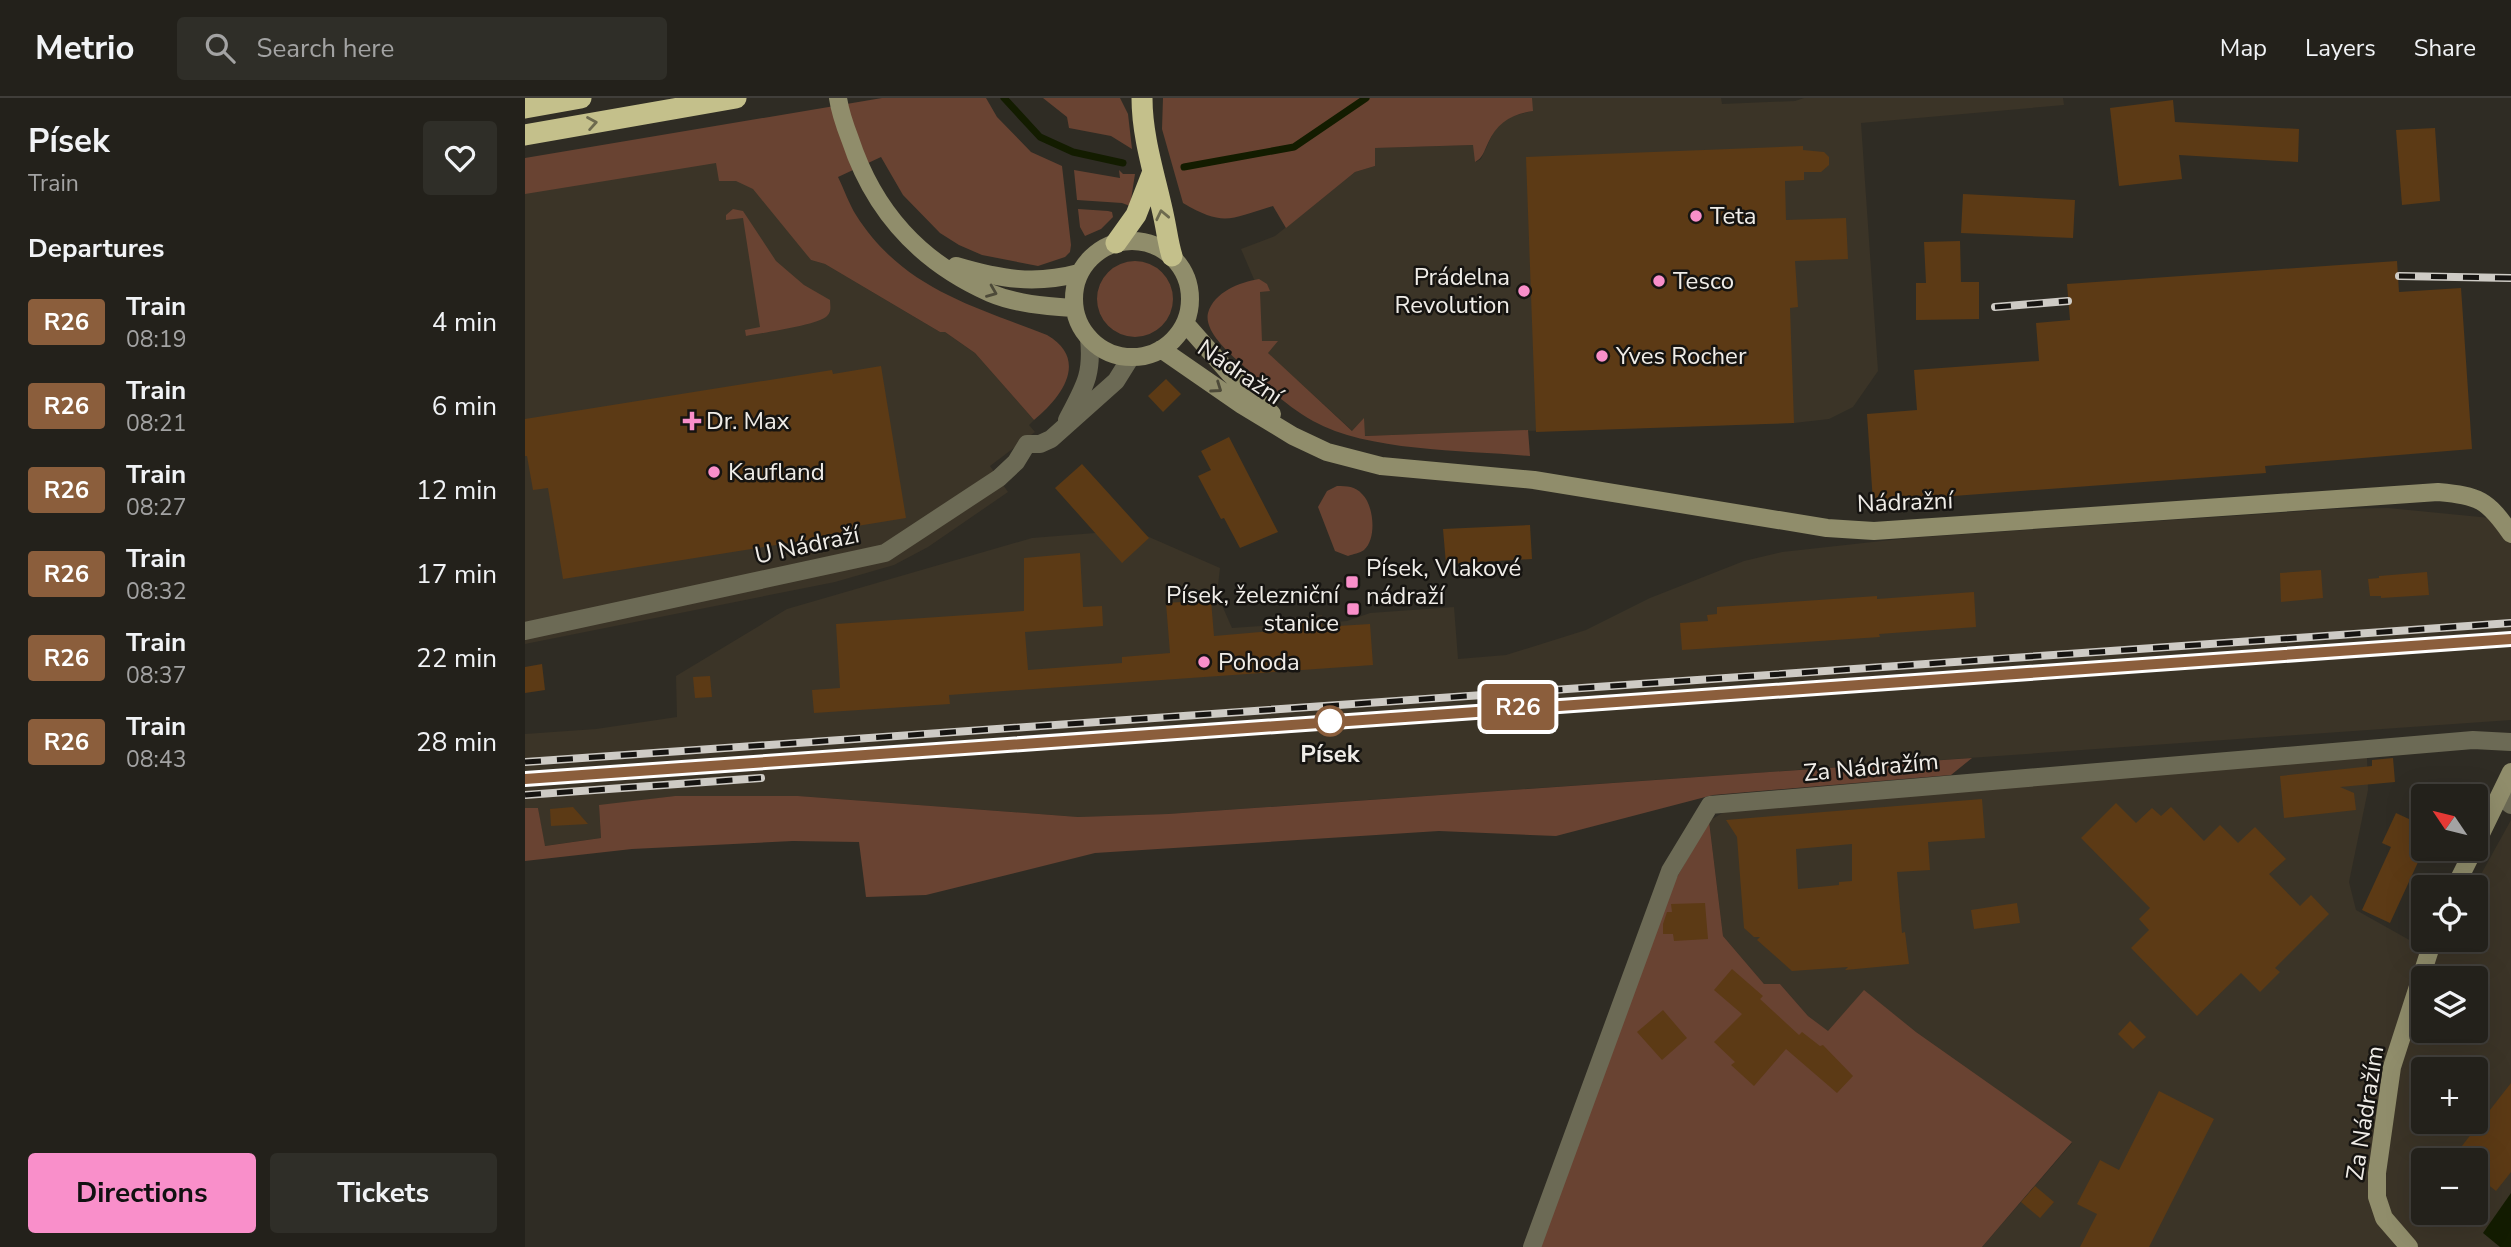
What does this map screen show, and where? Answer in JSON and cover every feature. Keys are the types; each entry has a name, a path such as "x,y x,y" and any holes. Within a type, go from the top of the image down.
{"highway":[{"path":"525,108 581,98"},
{"path":"525,135 736,98"},
{"path":"1141,99 1152,174 1172,256"},
{"path":"1116,243 1136,215 1152,174"}],"main road":[{"path":"838,98 859,168 879,204 905,236 933,259 991,293 1035,304 1074,309"},
{"path":"1130,241 1147,242 1172,256 1188,283 1190,298 1185,323 1173,339 1161,349 1147,355 1131,357 1108,351 1089,338 1079,324 1074,309 1074,290 1079,273 1089,260 1101,249 1130,241"},
{"path":"933,259 974,272 1015,280 1054,280 1079,273"},
{"name":"Nádražní","path":"1185,323 1230,374 1293,436"},
{"name":"Nádražní","path":"1161,349 1242,405 1293,436 1327,452 1381,466 1534,480 1827,528 1874,531 2438,492 2465,495 2483,502 2494,509 2511,534"},
{"path":"2489,825 2506,800 2511,772"},
{"name":"Za Nádražím","path":"2409,1247 2384,1218 2377,1196 2377,1173 2392,1067 2429,952"}],"street":[{"path":"1061,430 1090,372 1089,338"},
{"name":"U Nádraží","path":"525,631 885,553 999,478 1016,462 1027,444 1040,444 1051,439 1117,381 1131,357"},
{"name":"Za Nádražím","path":"1532,1247 1670,871 1710,805 2473,740 2511,742"}],"shaded area":[{"path":"882,98 986,98 997,117 1031,152 1062,166 1070,252 1065,257 1038,266 982,255 940,233 903,195 881,157 838,177 853,211 874,240 917,277 966,304 1047,335 1060,345 1067,356 1067,379 1053,401 1034,420 975,353 945,332 940,332 825,264 811,260 753,189 736,181 719,181 716,163 525,194 525,158"},
{"path":"1043,98 1120,98 1128,114 1132,149 1111,136 1069,128 1067,117"},
{"path":"1163,98 1532,98 1533,111 1518,114 1500,125 1482,156 1475,162 1473,145 1375,148 1375,166 1355,172 1286,228 1273,206 1236,217 1218,218 1183,203 1162,129"},
{"path":"1532,98 1721,98 1722,104 1795,101 1804,98 2063,98 2064,105 1861,123 1878,371 1853,407 1829,419 1794,423 1358,436 1262,348 1259,291 1241,249 1275,236 1355,172 1375,166 1375,148 1474,145 1476,162 1481,159 1495,129 1509,117 1532,111"},
{"path":"725,139 811,260 825,264 940,332 945,332 975,353 1034,420 1029,425 1035,432 990,466 1008,492 928,547 894,565 835,582 525,644 525,172"},
{"path":"1074,170 1120,178 1119,170 1123,174 1135,174 1130,206 1077,200"},
{"path":"733,209 743,211 776,261 804,285 830,300 827,316 802,325 746,336 745,330 760,327 743,218 726,220 726,215"},
{"path":"1078,209 1108,211 1112,212 1113,217 1101,229 1085,236 1080,227"},
{"path":"1135,261 1149,264 1162,272 1170,285 1173,299 1170,313 1162,326 1149,334 1135,337 1121,334 1108,326 1100,313 1097,299 1100,285 1108,272 1121,264"},
{"path":"1259,279 1267,284 1270,291 1260,292 1262,341 1278,341 1268,353 1352,431 1364,418 1365,436 1528,430 1530,456 1418,448 1361,439 1335,431 1303,415 1233,356 1209,326 1208,313 1216,299 1236,286"},
{"path":"1337,486 1357,489 1366,499 1371,514 1372,530 1368,545 1362,551 1348,556 1335,551 1318,507 1327,491"},
{"path":"2388,508 2511,520 2511,720 1168,814 1078,817 798,796 675,796 599,806 601,838 544,846 538,808 525,808 525,734 596,729 677,717 676,676 787,609 1032,538 1133,530 1220,568 1217,594 1232,628 1288,624 1288,618 1322,615 1325,623 1347,621 1370,613 1454,607 1458,659 1506,655 1586,630 1650,598 1744,561 1782,552 1909,538 2334,509"},
{"path":"2367,757 2368,790 2349,882 2356,910 2411,941 2411,952 2431,952 2436,955 2438,952 2488,952 2488,875 2481,875 2511,820 2511,1247 1982,1247 2072,1143 1916,1032 1864,991 1828,1032 1808,1016 1780,984 1764,984 1723,936 1709,821 1729,809"},
{"path":"1972,758 1951,775 1713,795 1556,836 1439,831 1095,853 926,895 866,897 859,842 793,841 632,849 525,861 525,808 538,808 545,846 601,838 599,805 675,796 798,796 1078,817 1168,814"},
{"path":"1709,821 1723,936 1764,984 1780,984 1808,1016 1828,1031 1864,990 1916,1032 2072,1142 1982,1247 1535,1247 1649,926"},
{"path":"2511,1193 2511,1247 2500,1247 2483,1233"}],"building":[{"path":"2173,100 2175,122 2299,129 2298,162 2179,155 2182,179 2119,186 2110,108"},
{"path":"2435,128 2440,201 2402,205 2396,130"},
{"name":"Tesco","path":"1803,146 1803,150 1824,152 1829,157 1829,165 1821,172 1804,172 1804,180 1785,181 1786,220 1846,218 1848,259 1795,261 1798,307 1790,308 1794,423 1536,432 1526,157"},
{"path":"1963,194 2075,200 2073,238 1961,233"},
{"path":"1960,241 1961,282 1979,282 1979,319 1916,320 1916,283 1926,283 1924,242"},
{"path":"2397,261 2399,292 2461,288 2472,449 2265,466 2266,473 1873,502 1867,414 1917,410 1914,370 2039,361 2036,323 2070,320 2067,284"},
{"name":"Kaufland","path":"881,366 906,518 857,526 858,532 563,579 548,488 533,490 525,456 525,419 832,370 833,374"},
{"path":"1166,379 1181,394 1163,412 1148,396"},
{"path":"1229,437 1278,532 1240,548 1198,476 1211,470 1201,451"},
{"path":"1082,464 1149,538 1122,563 1055,488"},
{"path":"1530,525 1532,559 1446,564 1443,529"},
{"path":"1080,553 1083,607 1102,606 1103,626 1025,632 1028,670 1122,663 1122,657 1170,653 1166,603 1211,600 1214,636 1294,629 1294,620 1320,618 1322,627 1370,624 1373,665 949,695 950,704 814,713 812,690 840,688 836,624 1024,611 1024,558"},
{"path":"2321,570 2323,598 2281,602 2280,573"},
{"path":"2427,572 2429,595 2381,598 2370,596 2368,579"},
{"path":"1974,592 1976,627 1879,634 1880,637 1682,650 1680,623 1708,621 1707,615 1717,614 1717,607"},
{"path":"542,664 545,690 525,693 525,667"},
{"path":"710,676 712,697 695,698 693,677"},
{"path":"2393,758 2395,782 2340,787 2354,793 2356,810 2284,818 2280,776 2372,766 2372,760"},
{"path":"1982,799 1985,838 1928,842 1930,870 1897,872 1902,933 1905,932 1909,964 1845,970 1848,967 1792,971 1757,940 1760,937 1754,937 1744,928 1737,837 1726,820","holes":["1852,844 1852,881 1798,889 1796,849"]},
{"path":"2116,803 2136,823 2152,808 2161,816 2171,807 2204,841 2220,825 2238,843 2255,827 2286,859 2269,874 2300,906 2311,895 2329,914 2275,968 2280,972 2260,992 2241,973 2197,1016 2131,948 2149,930 2139,919 2150,908 2081,838"},
{"path":"573,807 588,824 551,826 550,809"},
{"path":"2396,813 2411,820 2411,861 2419,861 2390,923 2362,910 2391,847 2382,843"},
{"path":"1705,903 1708,939 1674,941 1673,934 1663,934 1667,912 1672,912 1671,904"},
{"path":"2017,903 2020,923 1974,929 1971,910"},
{"path":"1732,969 1763,996 1760,999 1799,1035 1802,1032 1820,1046 1823,1045 1853,1076 1837,1093 1786,1049 1754,1086 1731,1065 1735,1062 1714,1042 1742,1014 1714,990"},
{"path":"1663,1010 1687,1038 1662,1060 1637,1032"},
{"path":"2130,1021 2146,1037 2133,1049 2118,1034"},
{"path":"2511,1083 2511,1172 2496,1191 2488,1185 2488,1148 2460,1148 2471,1134 2488,1134 2488,1113"},
{"path":"2159,1091 2214,1119 2149,1247 2080,1247 2097,1214 2077,1204 2100,1160 2119,1170"},
{"path":"2035,1186 2054,1202 2040,1218 2021,1202"}],"waterway":[{"path":"1004,98 1040,137 1073,152 1123,163"},
{"path":"1184,167 1294,147 1366,98"}],"railway":[{"path":"2399,276 2511,278"},
{"path":"1995,307 2068,301"},
{"path":"525,762 2511,623"},
{"path":"525,779 2511,639"},
{"path":"525,795 761,778"}],"train":[{"name":"R26","path":"525,779 2511,639"}],"place":[{"name":"Teta","path":"1696,216"},
{"name":"Tesco","path":"1659,281"},
{"name":"Prádelna Revolution","path":"1524,291"},
{"name":"Yves Rocher","path":"1602,356"},
{"name":"Dr. Max","path":"692,421"},
{"name":"Kaufland","path":"714,472"},
{"name":"Písek, Vlakové nádraží","path":"1352,582"},
{"name":"Písek, železniční stanice","path":"1353,609"},
{"name":"Pohoda","path":"1204,662"},
{"name":"Písek","path":"1330,721"}]}
